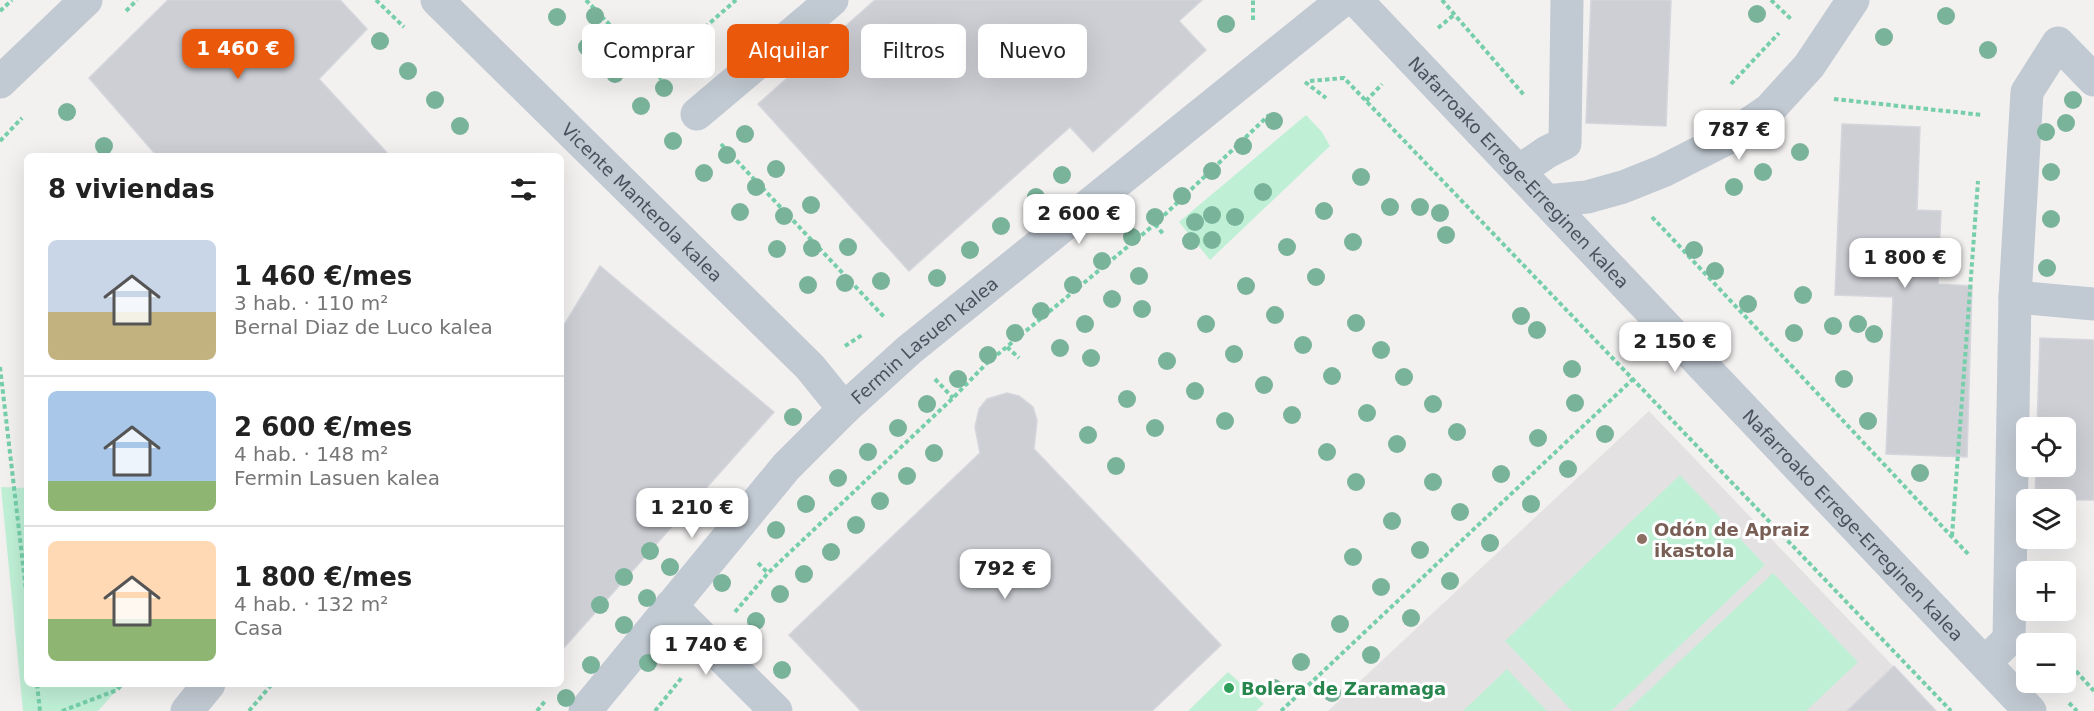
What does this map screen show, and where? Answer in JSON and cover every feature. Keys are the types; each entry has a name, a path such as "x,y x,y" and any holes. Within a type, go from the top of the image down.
{"street":[{"path":"0,81 86,0"},
{"name":"Vicente Manterola kalea","path":"437,0 810,367 844,409"},
{"path":"697,114 832,0"},
{"path":"1519,171 1565,143 1567,0"},
{"path":"1547,201 1587,197 1623,186 1664,171 1728,138 1769,110 1809,66 1853,0"},
{"name":"Fermin Lasuen kalea","path":"585,711 786,467 844,409 909,350 1277,53 1362,3"},
{"name":"Nafarroako Errege-Erreginen kalea","path":"1362,3 2030,711"},
{"path":"1985,663 2009,639 2015,297 2027,92 2058,44 2094,80"},
{"path":"2015,297 2094,304"},
{"path":"671,606 776,711"},
{"path":"187,711 207,687"}],"path":[{"path":"0,11 12,0"},
{"path":"586,0 609,24"},
{"path":"709,24 736,0"},
{"path":"1442,0 1565,143"},
{"path":"1771,0 1792,20"},
{"path":"1728,87 1784,28"},
{"path":"1277,53 1304,82 1326,99"},
{"path":"660,78 697,114 716,138 887,320"},
{"path":"1296,89 1304,82 1344,78 1951,711"},
{"path":"1828,98 1983,115"},
{"path":"655,711 768,573 1007,347 1155,224 1271,113"},
{"path":"1623,186 2010,598"},
{"path":"1155,224 1164,235"},
{"path":"1007,347 1019,358"},
{"path":"0,368 24,573"},
{"path":"1281,711 1633,379"},
{"path":"2076,671 2094,692"},
{"path":"37,687 40,711"},
{"path":"62,711 117,690 120,687"},
{"path":"249,711 269,687"}],"shaded area":[{"name":"Odón de Apraiz ikastola","path":"1649,411 1936,711 1328,711"}],"green space":[{"path":"1306,115 1322,132 1330,146 1210,260 1179,222"},
{"path":"1680,475 1765,565 1611,711 1572,711 1505,641"},
{"path":"1,487 24,488 24,687 119,687 98,711 23,711"},
{"path":"1773,573 1858,662 1806,711 1627,711"},
{"path":"1507,669 1547,711 1463,711"},
{"name":"Bolera de Zaramaga","path":"1228,672 1264,704 1256,711 1188,711"}],"building":[{"path":"168,0 340,0 367,29 319,79 387,153 154,153 89,78"},
{"path":"875,0 1202,0 1179,21 1206,50 1093,152 1070,127 909,271 758,104 787,78 849,78 848,24"},
{"path":"1591,0 1671,0 1666,126 1586,123"},
{"path":"1842,124 1920,127 1917,210 1941,211 1938,284 1972,286 1967,457 1886,454 1893,297 1835,295"},
{"path":"600,266 774,412 564,648 564,325"},
{"path":"2040,338 2094,340 2094,500 2076,500 2076,489 2035,489 2036,477 2076,477 2076,417 2037,417"},
{"path":"1007,393 1019,396 1033,407 1037,420 1034,449 1221,645 1152,711 861,711 789,635 980,453 975,427 979,409 987,399"},
{"path":"1894,666 1936,711 1847,711"}],"place":[{"name":"Odón de Apraiz ikastola","path":"1642,539"},
{"name":"Bolera de Zaramaga","path":"1229,688"}]}
